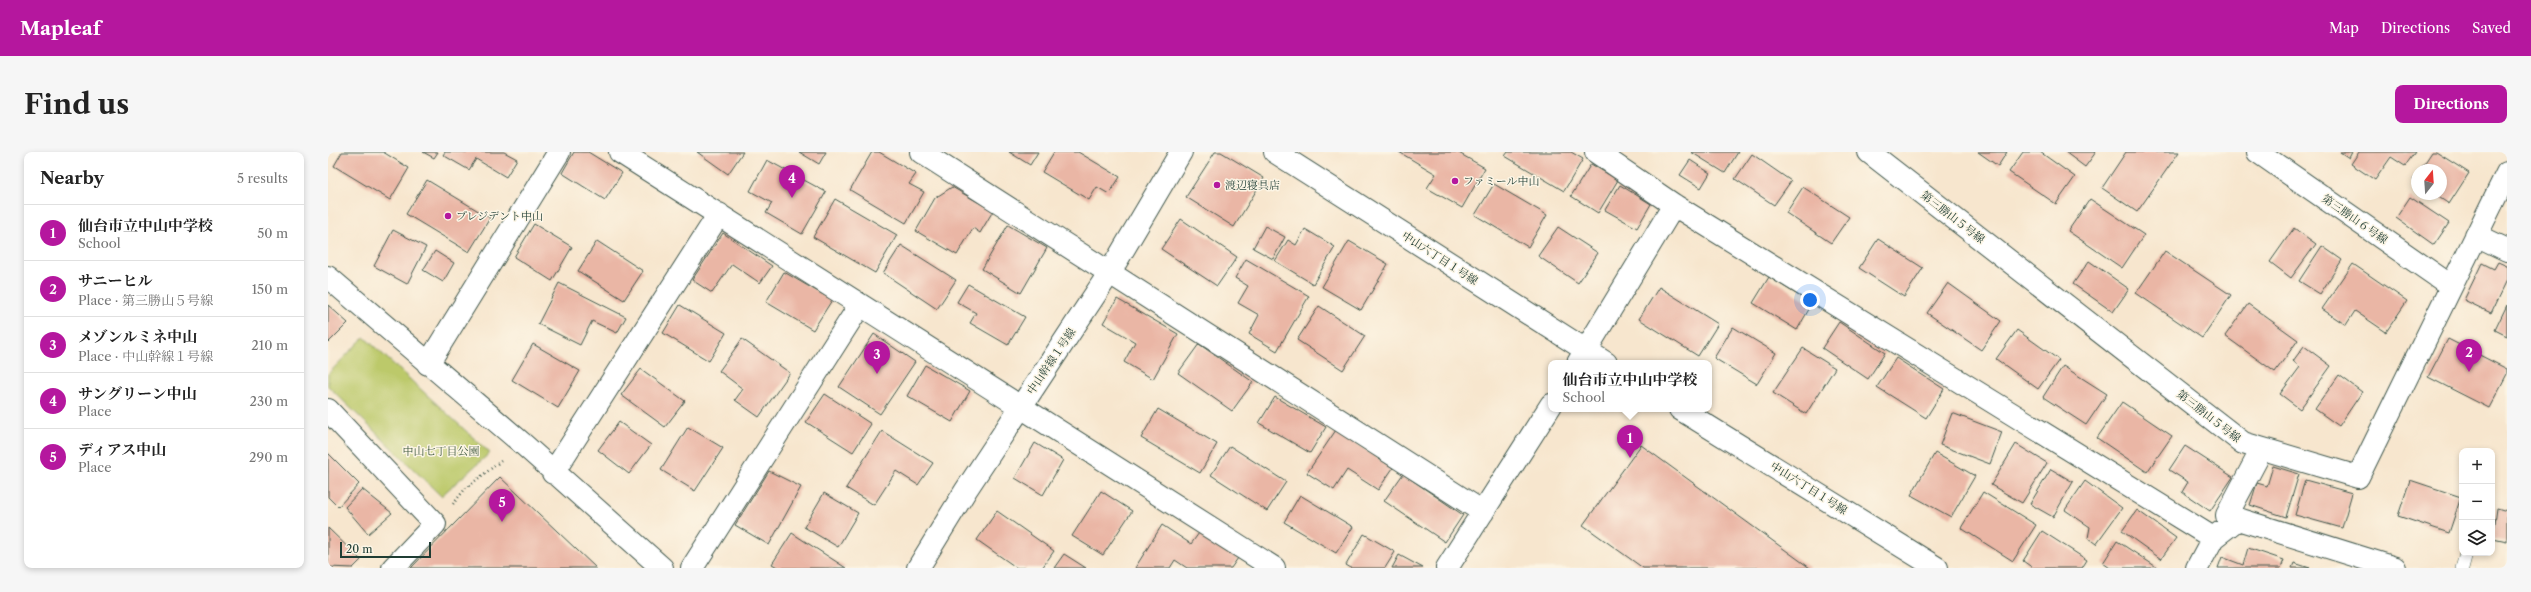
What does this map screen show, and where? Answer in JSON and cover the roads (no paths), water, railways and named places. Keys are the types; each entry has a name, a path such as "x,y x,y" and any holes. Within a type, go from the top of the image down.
{"street":[{"path":"428,364 559,152"},
{"path":"620,152 1020,408 1274,568"},
{"path":"921,152 1483,512"},
{"name":"中山幹線１号線","path":"920,568 1020,408 1110,272 1181,152"},
{"name":"中山六丁目１号線","path":"1275,152 1582,357 1594,360"},
{"path":"1596,152 1674,205 2221,532"},
{"name":"第三勝山５号線","path":"1869,152 2243,443 2358,477 2507,173"},
{"name":"第三勝山６号線","path":"2258,152 2451,286"},
{"path":"1582,357 1674,205"},
{"path":"553,473 719,214"},
{"path":"2476,235 2507,250"},
{"path":"328,277 523,444 553,473 662,568"},
{"path":"692,568 860,305"},
{"path":"1447,568 1548,410"},
{"name":"中山六丁目１号線","path":"1685,412 1937,568"},
{"path":"329,414 435,524 393,568"},
{"path":"2197,568 2221,532 2227,515 2262,449"},
{"path":"2221,532 2238,519 2395,568"}],"lane":[{"path":"2462,568 2465,556"}],"place":[{"name":"ファミール中山","path":"1455,181"},
{"name":"渡辺寝具店","path":"1217,185"},
{"name":"サングリーン中山","path":"792,198"},
{"name":"プレジデント中山","path":"448,216"},
{"name":"サニーヒル","path":"2469,372"},
{"name":"メゾンルミネ中山","path":"877,374"},
{"name":"仙台市立中山中学校","path":"1630,458"},
{"name":"ディアス中山","path":"502,522"}],"park label":[{"name":"中山七丁目公園","path":"441,451"}]}
